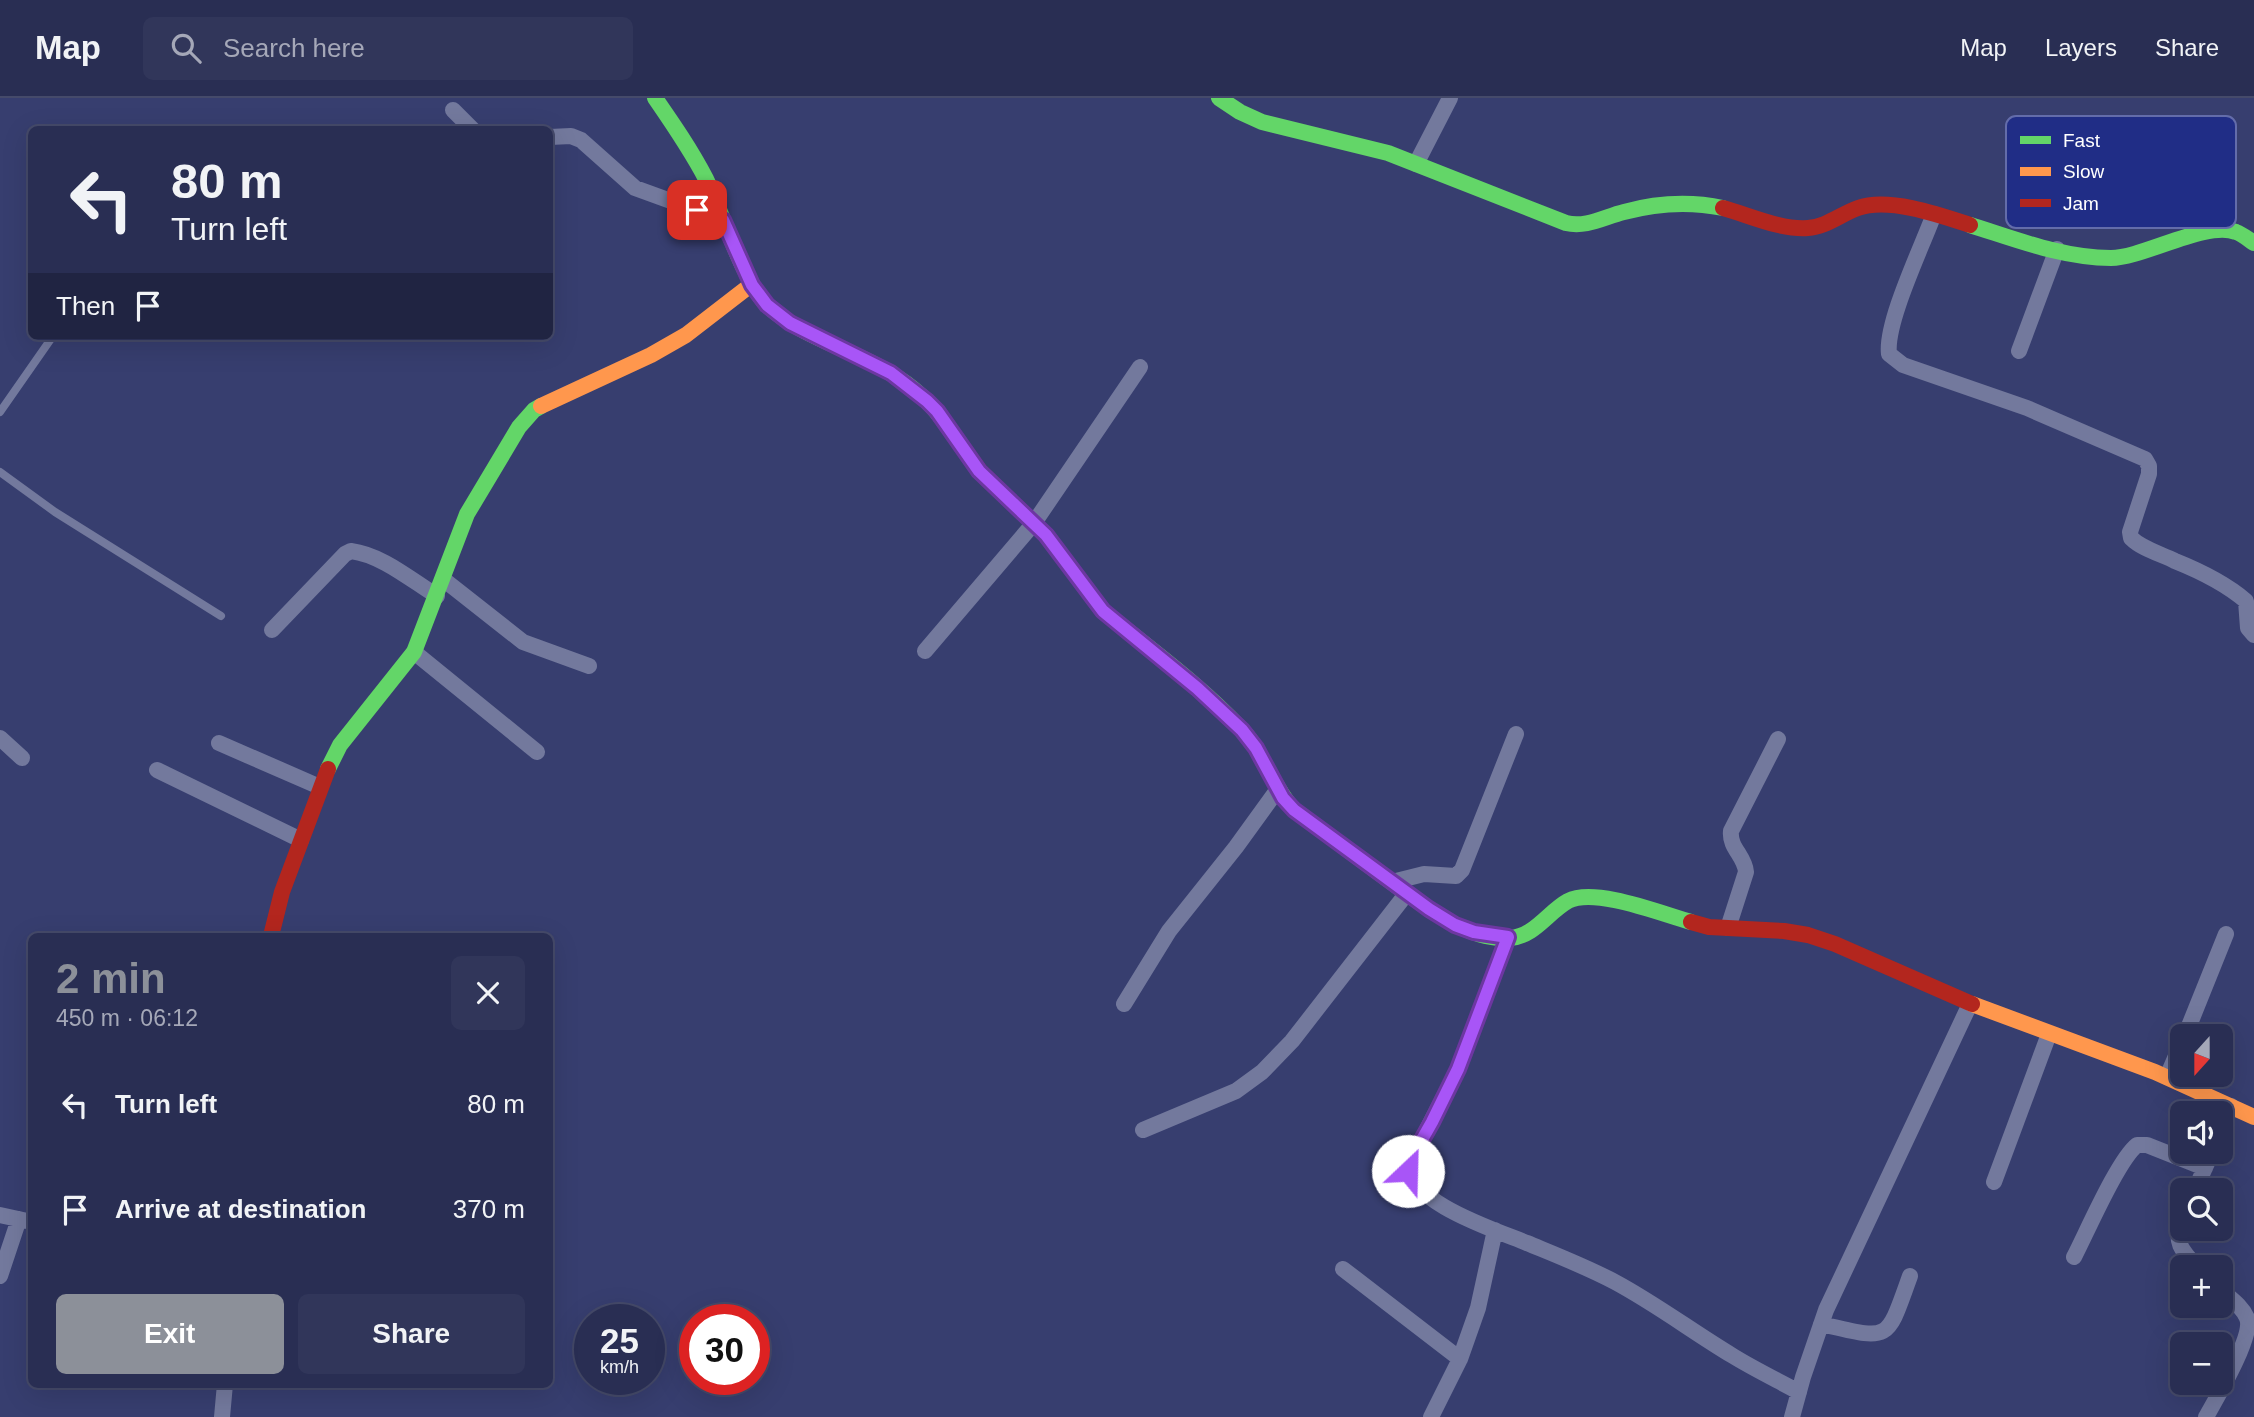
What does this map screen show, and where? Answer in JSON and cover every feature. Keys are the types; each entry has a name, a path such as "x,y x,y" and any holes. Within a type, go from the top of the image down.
{"street":[{"path":"655,98 685,141 706,180 752,285 767,305 790,323 891,373 927,401 979,471 1034,523 1113,621 1197,688 1242,730 1294,810 1455,925 1474,932 1519,936 1530,931 1567,901 1581,897 1612,898 1709,927 1808,935 1835,944 1970,1004 2167,1077 2220,1101"},
{"path":"1219,98 1262,122 1388,153 1569,224 1580,225 1626,212 1682,203 1800,228 1814,228 1860,207 1875,204 1934,214 2096,258 2114,258 2216,230 2234,231 2254,243"},
{"path":"1416,164 1450,98"},
{"path":"453,110 469,126"},
{"path":"553,137 571,136 581,140 626,183 723,220"},
{"path":"1934,214 1893,321 1889,354 1903,365 2027,408 2145,459 2149,474 2132,525 2131,538 2202,572 2238,594 2246,601 2248,628 2254,635"},
{"path":"2019,351 2057,249"},
{"path":"272,933 320,787 340,745 414,652 467,514 519,427 534,410 651,355 686,335 752,285"},
{"path":"925,651 1034,523 1140,367"},
{"path":"272,631 345,554 351,551 369,555 437,596"},
{"path":"443,579 523,642 589,666"},
{"path":"414,652 537,752"},
{"path":"1392,882 1424,874 1456,876 1462,870 1517,734"},
{"path":"0,738 22,758"},
{"path":"1728,928 1746,872 1745,865 1730,840 1731,831 1778,738"},
{"path":"219,743 320,787"},
{"path":"157,771 301,840"},
{"path":"1125,1003 1168,931 1236,847 1278,789"},
{"path":"1143,1130 1236,1091 1255,1078 1292,1041 1407,893"},
{"path":"2190,1024 2226,934"},
{"path":"1508,937 1458,1069 1415,1152 1408,1171 1412,1181 1441,1205 1613,1281 1734,1357 1799,1392"},
{"path":"1792,1417 1821,1324 1970,1004"},
{"path":"1994,1182 2049,1034"},
{"path":"2167,1077 2170,1070"},
{"path":"2233,1107 2254,1117"},
{"path":"2074,1257 2120,1167 2130,1150 2137,1145 2147,1145 2205,1168"},
{"path":"2200,1178 2207,1164"},
{"path":"0,1215 25,1221 0,1276"},
{"path":"1431,1417 1460,1359 1484,1290 1496,1230"},
{"path":"1343,1269 1460,1359"},
{"path":"1821,1324 1859,1333 1882,1333 1889,1329 1894,1320 1910,1276"},
{"path":"2206,1417 2242,1345 2249,1324 2241,1309 2233,1301"},
{"path":"222,1417 225,1388"}],"lane":[{"path":"0,412 50,340"},
{"path":"0,472 55,512 221,615"}],"traffic: fast":[{"path":"655,98 700,168 742,265 769,307 797,327 875,365 907,384 936,411 948,427"},
{"path":"1219,98 1262,122 1388,153 1566,223 1588,223 1661,205 1698,204 1723,208"},
{"path":"1970,225 2039,247 2093,257 2124,256 2209,231 2238,233 2254,243"},
{"path":"328,769 340,745 414,652 467,514 519,427 541,406"},
{"path":"1092,597 1103,611 1192,683 1242,730 1294,810 1421,904 1456,925 1474,933 1510,938 1527,933 1568,901 1595,897 1629,903 1691,922"}],"traffic: slow":[{"path":"541,406 651,355 686,335 752,284"},
{"path":"1972,1004 2155,1072 2254,1117"}],"traffic: jam":[{"path":"1723,208 1797,228 1815,227 1870,205 1899,206 1970,225"},
{"path":"948,427 980,471 1046,535 1092,597"},
{"path":"272,933 282,892 328,769"},
{"path":"1691,922 1709,927 1808,935 1835,944 1972,1004"}],"route":[{"path":"697,210 723,220 752,285 767,305 790,323 891,373 937,411 979,471 1046,535 1103,611 1197,688 1242,730 1256,748 1283,798 1294,810 1455,925 1474,932 1508,937 1458,1069 1408,1171"}]}
